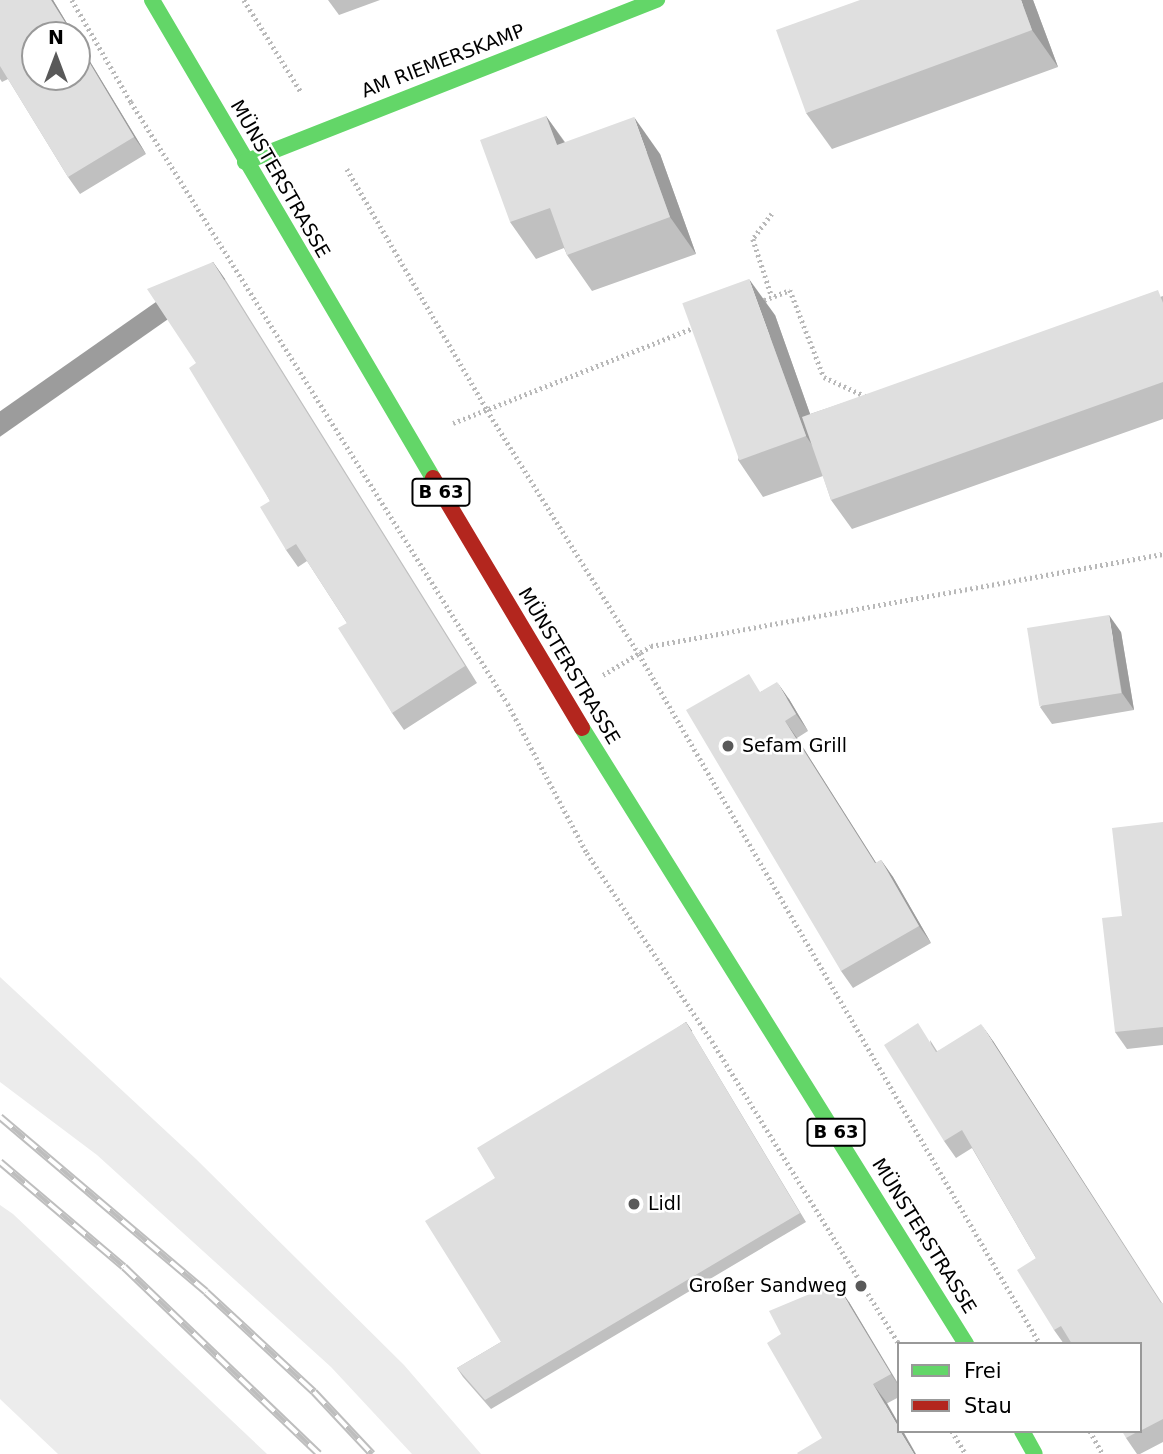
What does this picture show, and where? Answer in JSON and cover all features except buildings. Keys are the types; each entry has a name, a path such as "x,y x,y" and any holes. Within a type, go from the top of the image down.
{"main road":[{"name":"MÜNSTERSTRASSE","path":"152,0 563,699 761,1009 966,1342"},
{"name":"AM RIEMERSKAMP","path":"245,162 657,0"},
{"path":"1023,1433 1035,1454"}],"path":[{"path":"72,0 131,102 508,704 587,853 712,1041 898,1342"},
{"path":"244,0 325,130 486,410 639,654 1039,1342"},
{"path":"772,214 753,239 772,297"},
{"path":"746,307 790,290 824,377 870,398"},
{"path":"410,440 707,323"},
{"path":"563,699 651,646 1163,554"},
{"path":"953,1433 966,1454"},
{"path":"1091,1433 1103,1454"}],"shaded area":[{"path":"0,977 196,1159 404,1365 481,1454 412,1454 331,1367 97,1155 0,1082"},
{"path":"0,1205 13,1214 267,1454 58,1454 0,1399"}],"railway":[{"path":"0,1117 206,1292 314,1392 372,1454"},
{"path":"0,1162 124,1267 319,1454"}],"traffic: fast":[{"path":"152,0 433,478"},
{"path":"245,162 657,0"},
{"path":"582,728 965,1342"},
{"path":"1023,1433 1035,1454"}],"traffic: jam":[{"path":"433,478 582,728"}],"place":[{"name":"Sefam Grill","path":"728,746"},
{"name":"Lidl","path":"634,1204"},
{"name":"Großer Sandweg","path":"861,1286"}]}
